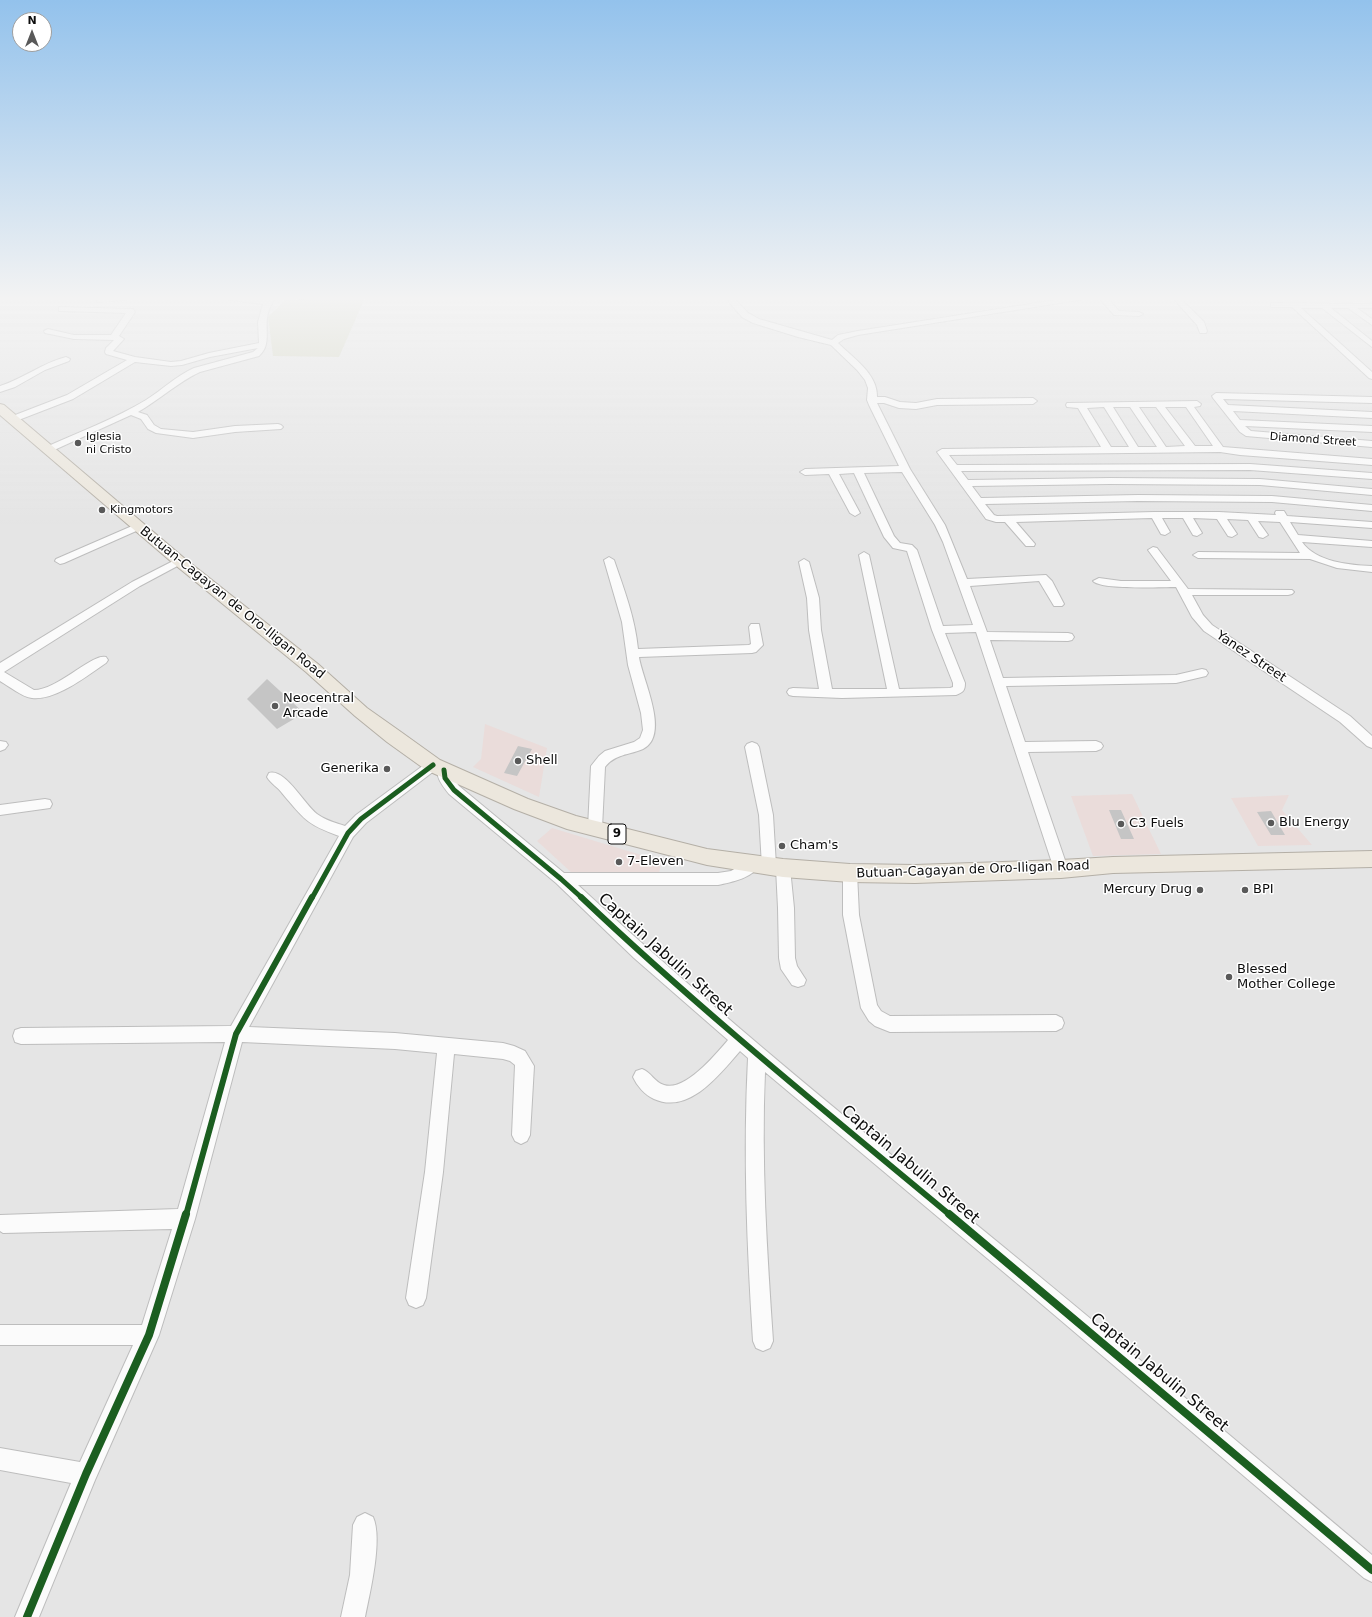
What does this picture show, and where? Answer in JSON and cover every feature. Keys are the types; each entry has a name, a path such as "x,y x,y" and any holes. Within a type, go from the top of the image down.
{"highway":[{"name":"Butuan-Cagayan de Oro-Iligan Road","path":"7,414 179,561 269,632 361,712 439,767 535,809 595,828 687,852 768,866 850,873 915,874 1061,869 1113,865 1372,859"}],"street":[{"path":"0,389 15,384 33,373"},
{"path":"7,414 70,397 110,373"},
{"path":"49,449 131,412 149,402 189,373"},
{"path":"863,373 873,389 871,400 904,469 940,525 981,632 1061,869"},
{"path":"1372,400 1216,396 1238,423 1372,430"},
{"path":"1318,399 1351,443"},
{"path":"871,400 884,400 912,406 923,406 937,402 1033,401"},
{"path":"1070,405 1193,404 1220,449"},
{"path":"1081,405 1107,449"},
{"path":"1107,405 1135,449"},
{"path":"1133,405 1163,449"},
{"path":"1159,405 1192,449"},
{"path":"1226,408 1372,415"},
{"path":"131,412 144,417 151,427 159,430 194,435 234,429 278,427"},
{"name":"Diamond Street","path":"1238,423 1245,432 1254,435 1372,444"},
{"path":"1372,462 1240,452 1220,449 1107,449 943,452 942,454 993,518 1008,519 1123,514 1250,516 1372,525"},
{"path":"1240,452 1304,551 1314,556 1339,564 1372,569"},
{"path":"953,468 1250,467 1372,476"},
{"path":"805,472 904,469"},
{"path":"793,692 952,692 959,689 959,683 938,630 912,550 908,547 897,546 889,537 858,471"},
{"path":"833,472 855,513"},
{"path":"965,483 1110,481 1260,482 1372,492"},
{"path":"979,501 1130,498 1272,500 1372,508"},
{"path":"1155,515 1165,532"},
{"path":"1186,515 1197,533"},
{"path":"1219,516 1232,534"},
{"path":"1250,516 1263,535"},
{"path":"1008,519 1030,544"},
{"path":"60,561 139,526"},
{"path":"1296,538 1372,544"},
{"name":"Yanez Street","path":"1153,550 1182,588 1198,617 1208,628 1345,719 1372,743"},
{"path":"864,555 894,693"},
{"path":"1198,555 1314,556"},
{"path":"595,828 598,766 602,758 614,752 637,746 648,737 649,732 648,713 632,653 628,621 609,560"},
{"path":"0,669 136,584 179,561"},
{"path":"804,562 813,598 816,637 826,693"},
{"path":"963,583 1042,577 1046,581 1058,604"},
{"path":"1099,581 1182,588 1288,592"},
{"path":"632,653 752,649 757,645 755,627"},
{"path":"938,630 1068,637"},
{"path":"0,675 32,694 37,695 49,692 102,660"},
{"path":"998,682 1176,679 1202,673"},
{"path":"1020,747 1096,746"},
{"path":"752,747 766,815 768,866 786,908 787,958 789,969 798,980"},
{"path":"27,1617 86,1474 150,1335 185,1219 236,1034 348,833 361,819 439,767"},
{"name":"Captain Jabulin Street","path":"439,767 454,790 561,879 640,953 757,1055 1044,1293 1372,1570"},
{"path":"274,777 286,788 304,811 313,819 327,826 348,833"},
{"path":"0,810 45,804"},
{"path":"561,879 718,879 768,866"},
{"path":"850,873 852,915 864,988 869,1008 874,1016 881,1021 890,1024 1056,1023"},
{"path":"21,1036 236,1034 395,1041 446,1047 503,1050 517,1054 523,1060 525,1066 521,1135"},
{"path":"642,1078 658,1092 666,1095 678,1094 689,1090 740,1039"},
{"path":"416,1298 433,1189 446,1047"},
{"path":"757,1055 754,1150 756,1231 763,1341"},
{"path":"3,1223 185,1219"},
{"path":"0,1335 150,1335"},
{"path":"0,1459 86,1474"},
{"path":"353,1617 362,1575 365,1526"}],"shaded area":[{"path":"485,724 547,748 539,797 473,767 481,759"},
{"path":"1132,794 1161,854 1093,856 1071,796"},
{"path":"1289,795 1282,810 1312,845 1258,846 1231,798"},
{"path":"552,828 661,861 659,874 572,873 537,841"}],"building":[{"name":"Neocentral Arcade","path":"267,679 304,713 277,729 247,699"},
{"name":"Shell","path":"518,746 532,749 517,776 504,773"},
{"name":"C3 Fuels","path":"1109,810 1121,810 1134,839 1121,839"},
{"name":"Blu Energy","path":"1271,811 1285,835 1271,835 1257,812"}],"cycle path":[{"path":"27,1617 86,1474 149,1335 185,1219 236,1034 348,833 361,819 433,765"},
{"path":"444,770 445,778 454,790 561,879 640,953 757,1055 1032,1283 1372,1570"}],"place":[{"name":"Iglesia ni Cristo","path":"78,443"},
{"name":"Kingmotors","path":"102,510"},
{"name":"Neocentral Arcade","path":"275,706"},
{"name":"Shell","path":"518,761"},
{"name":"Generika","path":"387,769"},
{"name":"Blu Energy","path":"1271,823"},
{"name":"C3 Fuels","path":"1121,824"},
{"name":"Cham's","path":"782,846"},
{"name":"7-Eleven","path":"619,862"},
{"name":"Mercury Drug","path":"1200,890"},
{"name":"BPI","path":"1245,890"},
{"name":"Blessed Mother College","path":"1229,977"}]}
